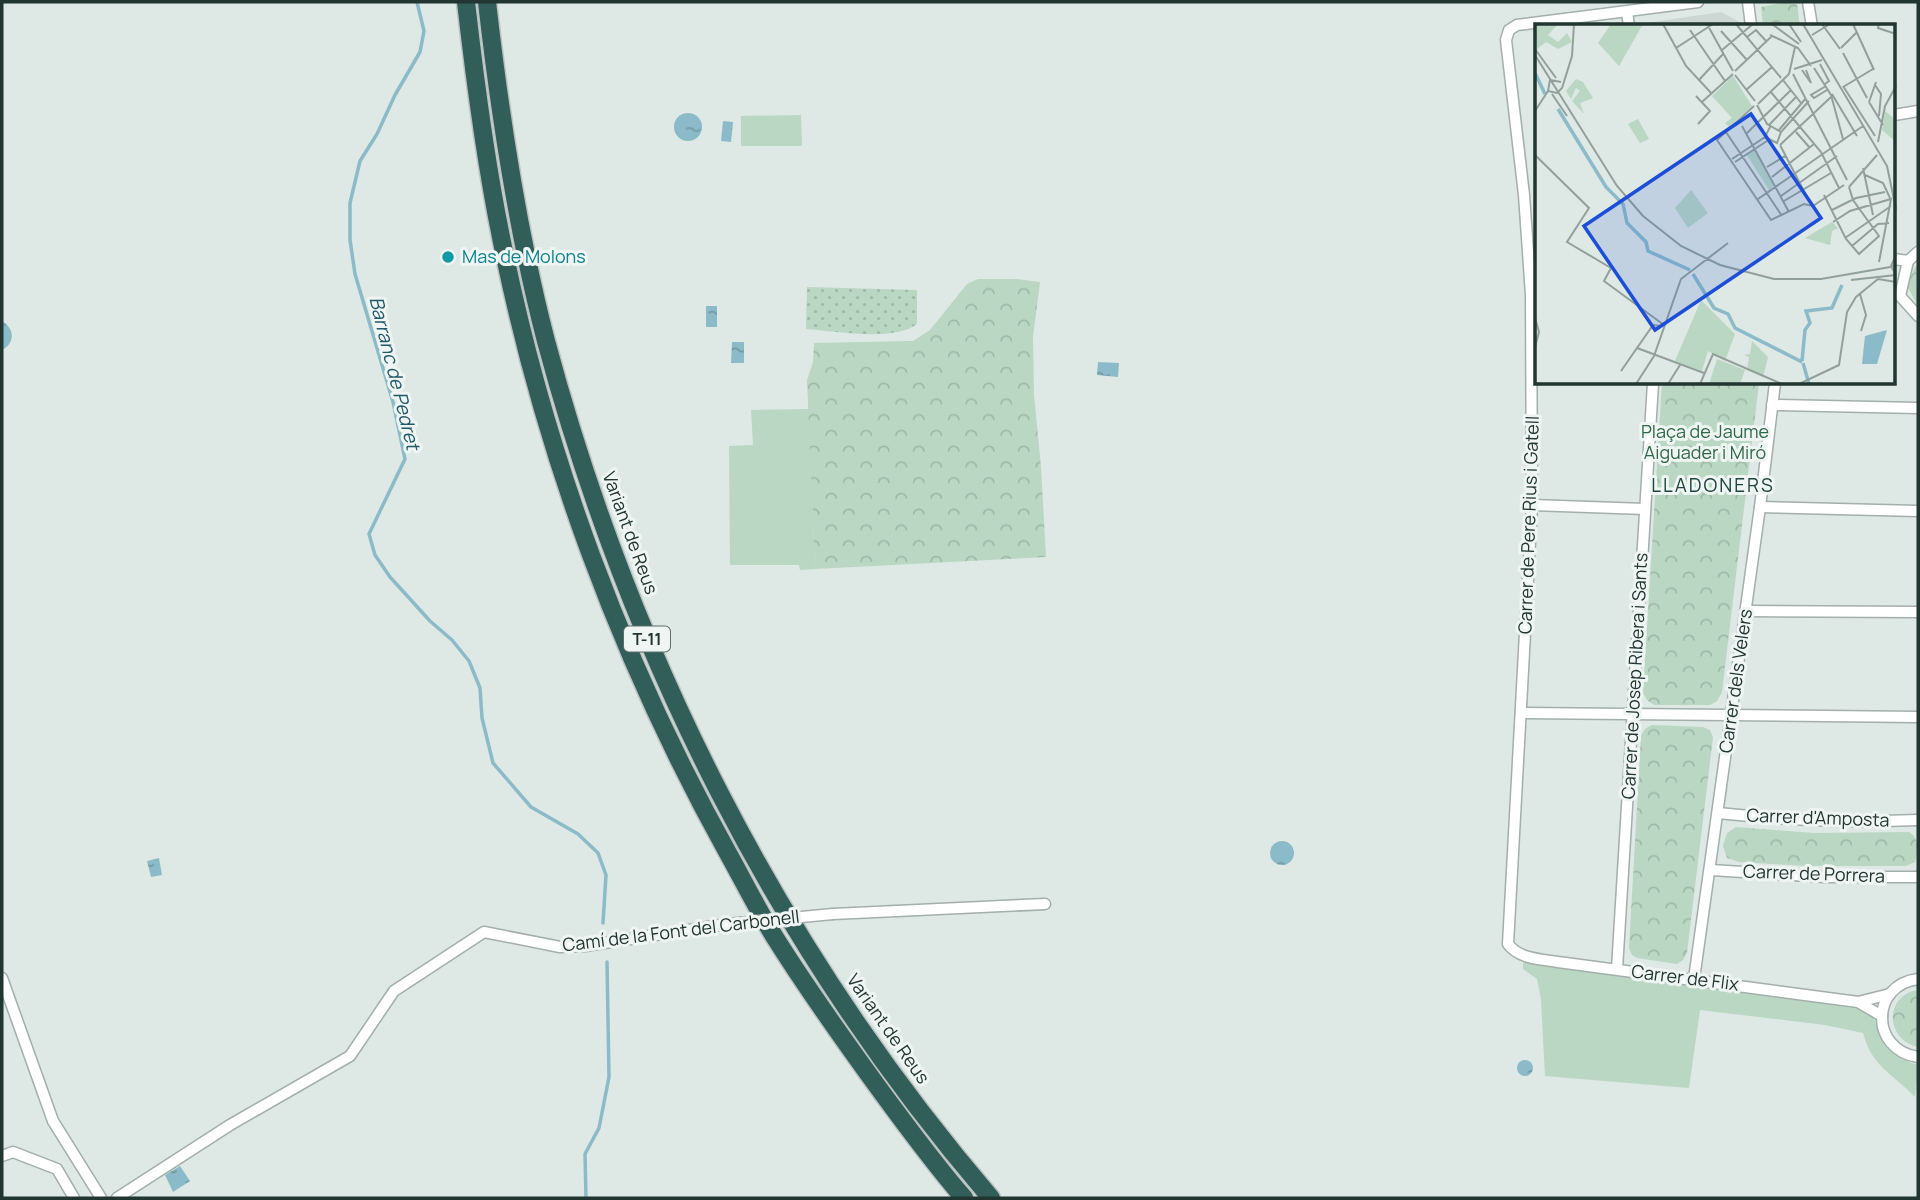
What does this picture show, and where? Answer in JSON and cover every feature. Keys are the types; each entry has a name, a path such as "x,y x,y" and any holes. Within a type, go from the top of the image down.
{"highway":[{"name":"T-11","path":"466,2 477,96 501,237 526,347 560,466 600,578 643,685 701,805 773,934 849,1048 941,1172 964,1198"},
{"name":"Variant de Reus","path":"487,2 497,89 521,231 546,340 581,460 606,533 662,675 719,794 792,927 863,1034 958,1161 990,1198"}],"street":[{"path":"1629,24 1627,12 1698,2"},
{"path":"1748,2 1751,24"},
{"path":"1808,2 1812,24"},
{"name":"Carrer de Pere Rius i Gatell","path":"1513,952 1508,944 1507,931 1522,713 1532,505 1534,294 1532,253 1506,40 1509,30 1524,24 1627,12"},
{"path":"1896,115 1918,111"},
{"path":"1918,252 1908,261 1897,295 1918,316"},
{"path":"1896,259 1908,261"},
{"name":"Carrer de Josep Ribera i Sants","path":"1617,969 1653,385"},
{"name":"Carrer dels Velers","path":"1694,979 1760,507 1774,385"},
{"path":"1772,405 1918,408"},
{"path":"1532,505 1645,509"},
{"path":"1760,507 1918,511"},
{"path":"1746,611 1918,612"},
{"path":"1522,713 1918,717"},
{"name":"Carrer d'Amposta","path":"1718,813 1780,820 1918,820"},
{"name":"Carrer de Porrera","path":"1710,870 1825,877 1918,877"},
{"name":"Camí de la Font del Carbonell","path":"117,1198 230,1125 350,1056 394,991 484,932 560,947 585,946 727,924 833,914 1045,904"},
{"name":"Carrer de Flix","path":"1513,952 1558,962 1857,1002 1882,1016"},
{"name":"Carrer de Flix","path":"1857,1002 1890,994 1917,977"},
{"path":"2,978 53,1121 101,1198"},
{"path":"1890,994 1882,1016 1885,1033 1899,1050 1918,1057"},
{"path":"2,1156 13,1152 57,1169 74,1198"}],"shaded area":[{"path":"1721,12 1738,21 1739,24 1651,24"}],"green space":[{"path":"1786,2 1797,4 1800,24 1763,24 1761,7"},
{"path":"801,115 802,146 741,146 741,116"},
{"path":"1918,264 1918,306 1907,286"},
{"path":"978,279 1040,282 1033,337 1034,395 1046,557 815,569 807,380 813,362 814,343 913,341 930,330 967,284"},
{"path":"807,287 917,290 917,324 894,333 879,334 806,329"},
{"name":"Plaça de Jaume Aiguader i Miró","path":"1662,385 1759,385 1722,692 1717,701 1710,705 1654,705 1643,693"},
{"path":"809,409 815,569 800,570 799,565 730,565 729,446 753,445 751,410"},
{"path":"1652,725 1703,727 1710,730 1713,737 1687,953 1677,964 1637,958 1629,948 1641,736 1645,729"},
{"path":"1736,827 1814,833 1909,832 1917,841 1917,853 1915,862 1906,866 1808,866 1739,862 1727,858 1723,846 1727,833"},
{"path":"1523,962 1868,1010 1886,1046 1900,1058 1918,1065 1915,1097 1877,1062 1863,1033 1825,1025 1700,1010 1689,1088 1545,1076 1541,999 1537,979 1523,969"},
{"path":"1918,990 1918,1047 1899,1036 1893,1018 1894,1008 1899,1000"}],"water":[{"path":"688,113 698,117 702,127 698,137 688,141 678,137 674,127 678,117"},
{"path":"723,121 733,122 731,142 721,141"},
{"path":"706,306 717,306 717,327 706,327"},
{"path":"2,321 12,336 9,344 2,350"},
{"path":"732,342 744,342 744,363 731,363"},
{"path":"1098,362 1119,363 1118,377 1097,375"},
{"path":"1282,841 1291,844 1294,853 1291,862 1282,865 1273,862 1270,853 1273,844"},
{"path":"159,858 162,875 151,877 147,861"},
{"path":"1522,1060 1528,1060 1533,1068 1531,1074 1522,1076 1517,1071 1517,1065"},
{"path":"180,1166 190,1181 173,1192 165,1175"}],"waterway":[{"name":"Barranc de Pedret","path":"417,2 424,31 420,52 360,161 350,203 350,240 355,274 393,402 405,459 369,534 375,555 390,577 469,661 480,688 482,718 493,763 531,807 578,834 598,853 606,875 603,923"},
{"name":"Barranc de Pedret","path":"586,1198 585,1154 599,1128 609,1077 607,962"}],"place":[{"name":"Mas de Molons","path":"448,257"}],"district":[{"name":"LLADONERS","path":"1713,485"}]}
